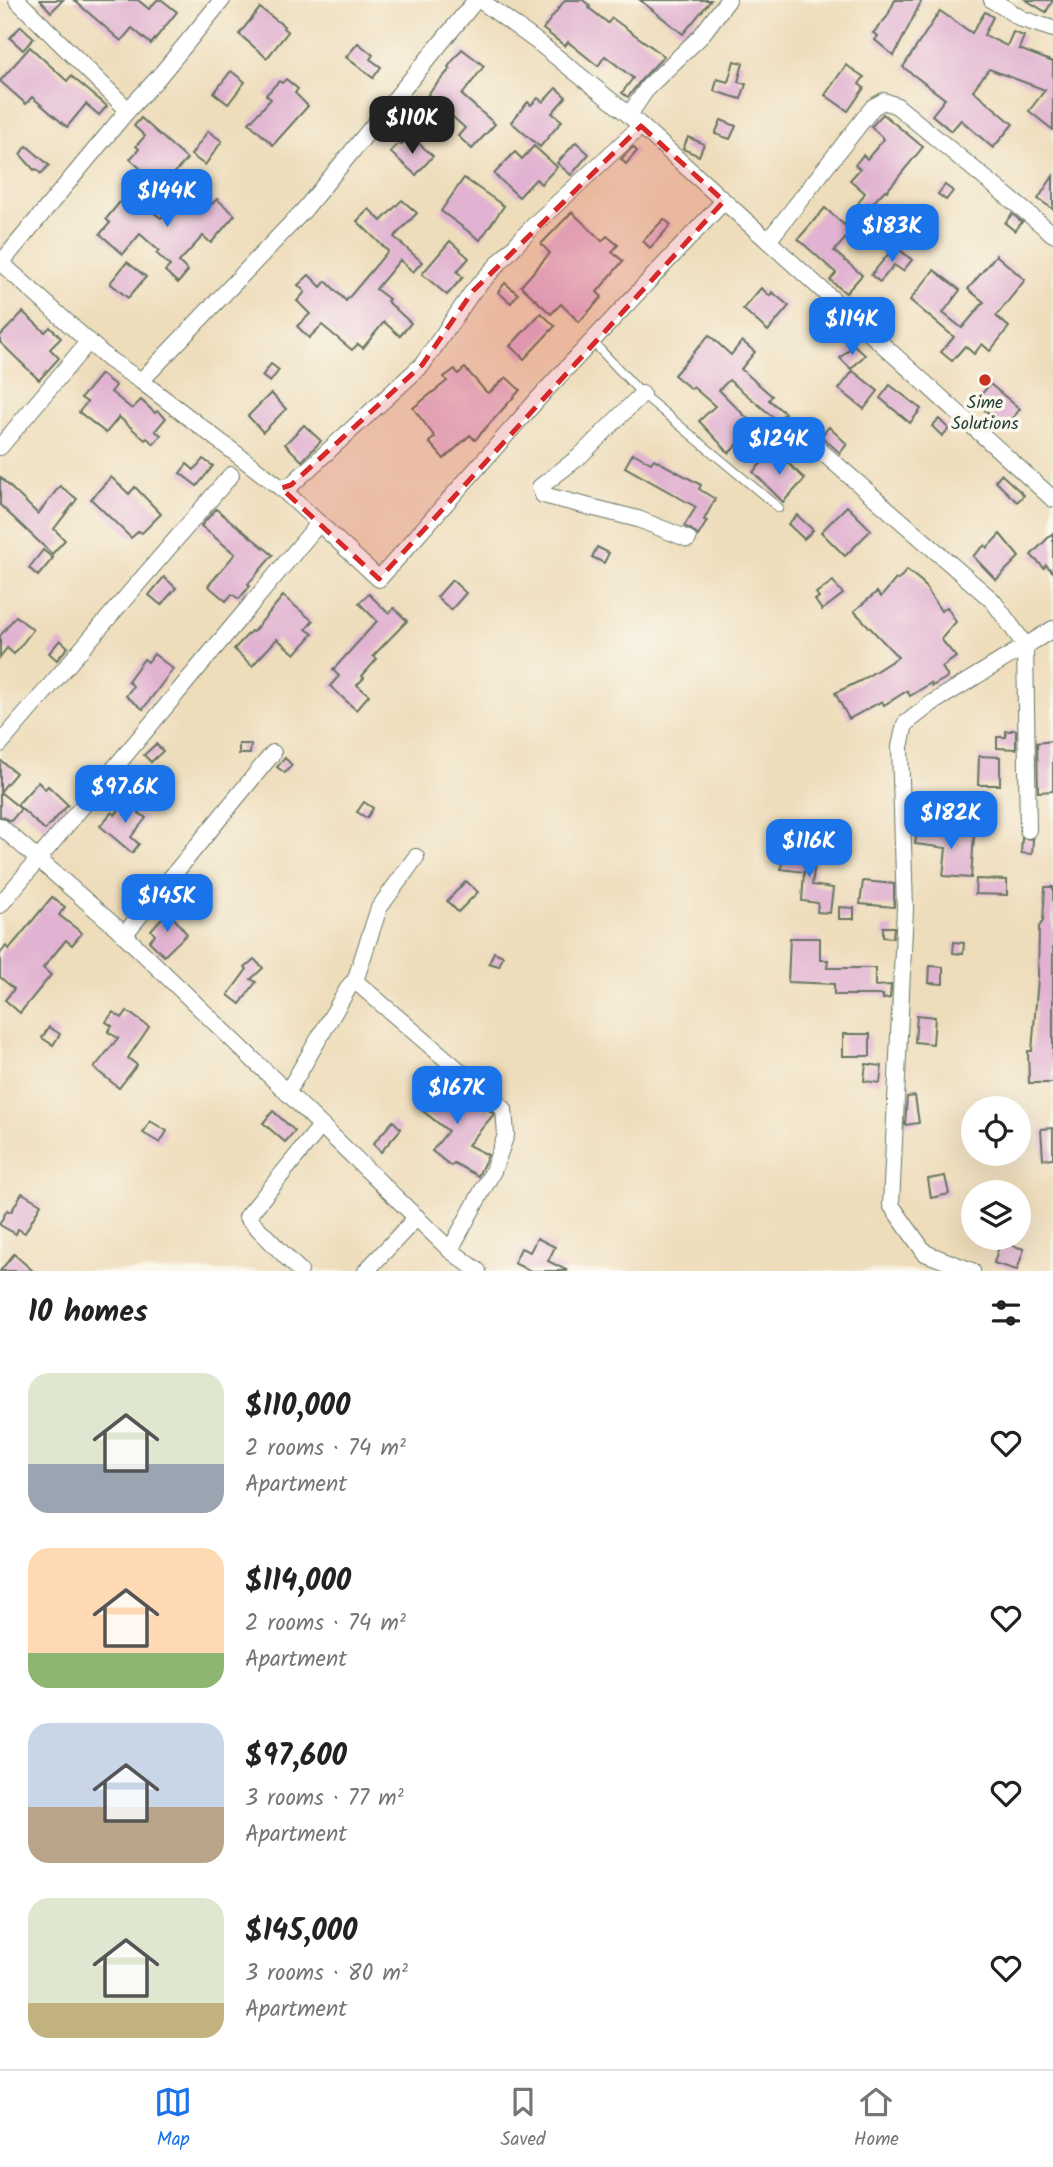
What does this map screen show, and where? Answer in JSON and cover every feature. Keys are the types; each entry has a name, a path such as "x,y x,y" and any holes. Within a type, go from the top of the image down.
{"street":[{"path":"17,0 128,110"},
{"path":"222,0 0,262 108,359 281,488 379,579 592,341 723,201"},
{"path":"141,381 304,210 478,0 539,43 635,120 1053,499"},
{"path":"281,488 291,485 422,365 473,290 635,120 648,87 700,37 728,0"},
{"path":"992,0 1022,19 1053,29"},
{"path":"768,242 873,107 884,101 897,106 1053,234"},
{"path":"0,447 89,341"},
{"path":"642,394 580,456 540,487 543,495 638,519 688,538"},
{"path":"813,444 993,601 1025,645 1028,830"},
{"path":"0,744 231,475"},
{"path":"0,905 319,523"},
{"path":"972,1271 925,1253 891,1205 905,908 900,747 905,724 932,703 1053,629"},
{"path":"124,935 273,753"},
{"path":"0,826 124,935 450,1250 478,1271"},
{"path":"287,1093 350,985 355,981 379,908 416,857"},
{"path":"355,981 504,1109 506,1135 493,1171 450,1250"},
{"path":"300,1271 247,1217 321,1126"},
{"path":"366,1271 417,1217"}],"lane":[{"path":"592,341 642,394 779,508"}],"highlighted area":[{"path":"641,126 724,201 379,579 281,488 291,485 422,365 473,291"}],"building":[{"path":"40,0 63,0 51,12"},
{"path":"74,0 138,0 149,9 157,0 162,0 177,12 151,44 132,28 121,41"},
{"path":"565,0 583,0 608,23 612,18 664,56 628,97 622,93 633,78 605,56 598,66 568,42 565,46 543,29"},
{"path":"640,0 711,0 683,34"},
{"path":"895,0 922,0 894,56 875,40 878,36 873,33 887,17"},
{"path":"1026,0 1053,0 1046,12"},
{"path":"260,8 288,32 267,58 239,34"},
{"path":"940,11 972,33 985,12 993,17 984,35 1007,46 1013,32 1024,36 1019,49 1053,62 1053,130 1029,111 1045,90 989,69 973,90 1013,124 993,148 961,120 951,131 932,115 945,99 903,67"},
{"path":"21,26 34,38 23,50 10,38"},
{"path":"358,43 373,55 370,59 381,67 373,78 346,57"},
{"path":"30,47 67,81 71,76 107,106 99,115 86,104 67,127 32,97 26,104 0,81"},
{"path":"462,49 484,66 462,95 495,124 472,149 458,136 465,128 428,94 450,69 448,67"},
{"path":"734,61 743,63 738,82 746,84 741,99 714,91 717,79 728,82"},
{"path":"846,65 864,77 859,84 864,88 848,111 825,95"},
{"path":"231,71 245,82 228,104 214,93"},
{"path":"286,79 298,89 295,93 308,106 273,145 249,123 271,99 266,95 279,81 282,83"},
{"path":"556,88 566,97 552,113 562,121 540,147 511,122 528,102 531,105 538,98 543,102"},
{"path":"883,114 923,147 887,191 871,205 886,217 880,225 867,215 834,251 862,275 846,293 830,280 836,273 798,239 825,208 844,225 865,193 850,180 860,169 855,165 863,155 867,159 884,139 871,127"},
{"path":"141,118 187,159 169,179 163,173 155,182 130,159 145,136 134,126"},
{"path":"721,120 736,126 730,139 715,134"},
{"path":"208,131 222,141 205,165 191,155"},
{"path":"688,137 704,144 699,156 683,149"},
{"path":"406,140 411,144 415,140 433,156 416,175 390,152"},
{"path":"576,142 589,154 571,175 557,163"},
{"path":"27,146 49,165 41,174 20,154"},
{"path":"534,146 557,167 541,184 536,179 519,197 494,174 515,152 522,159"},
{"path":"633,147 637,151 626,164 621,159"},
{"path":"1053,176 1053,209 1038,199"},
{"path":"464,178 504,206 480,240 441,211"},
{"path":"945,185 953,191 946,200 938,194"},
{"path":"127,193 161,218 174,205 183,214 201,194 212,204 217,199 235,215 211,243 203,236 179,262 188,271 178,283 165,271 170,266 156,253 159,251 140,234 123,254 100,234 110,223 106,219"},
{"path":"402,200 417,213 394,237 422,262 413,272 400,260 376,289 411,323 400,336 384,322 363,348 358,344 352,350 322,325 309,338 297,326 310,314 297,301 305,292 298,285 309,275 321,287 326,281 346,301 388,251 357,221 369,209 381,221"},
{"path":"572,212 602,241 607,236 618,245 612,252 623,261 597,292 602,297 579,322 561,304 551,314 521,286 550,253 541,244"},
{"path":"1012,214 1022,222 1015,231 1005,223"},
{"path":"664,219 671,225 650,248 643,241"},
{"path":"450,241 469,258 457,272 463,277 447,295 422,274"},
{"path":"895,246 912,260 903,271 894,265 880,282 871,275"},
{"path":"996,255 1025,280 996,316 1009,327 990,351 982,344 974,354 965,346 952,361 941,352 954,337 910,300 934,270 960,290 943,313 962,328 984,302 968,289"},
{"path":"127,262 146,277 128,298 110,283"},
{"path":"505,283 518,294 511,303 498,292"},
{"path":"761,288 770,296 772,292 789,306 768,331 743,309"},
{"path":"876,305 891,316 881,329 867,317"},
{"path":"23,312 45,332 50,327 61,338 50,349 59,358 39,380 0,342 0,336"},
{"path":"541,313 555,326 524,359 510,346"},
{"path":"709,335 731,355 742,341 755,352 741,369 772,396 769,400 785,413 778,421 729,380 719,390 769,440 758,452 744,438 729,453 699,421 715,406 674,375"},
{"path":"854,345 865,355 851,369 840,358"},
{"path":"271,364 279,370 270,382 262,376"},
{"path":"465,368 486,392 489,393 506,377 520,390 475,440 470,435 444,459 429,442 435,437 413,408 447,381 444,377 455,369 458,374"},
{"path":"853,371 878,391 864,409 839,389"},
{"path":"101,374 116,386 111,392 132,409 141,400 155,413 157,411 166,418 155,431 161,435 154,444 147,438 145,440 119,417 106,433 79,412 87,402 81,398"},
{"path":"990,384 1020,409 1006,427 975,402"},
{"path":"890,385 921,409 910,423 880,398"},
{"path":"271,393 286,409 263,432 248,416"},
{"path":"939,419 949,429 942,436 932,426"},
{"path":"304,425 321,441 302,461 285,444"},
{"path":"829,427 847,444 840,453 821,436"},
{"path":"772,452 805,479 783,502 753,472"},
{"path":"633,453 651,463 654,459 701,485 699,489 715,499 698,536 684,526 696,507 625,467"},
{"path":"203,459 213,466 197,486 180,473 187,464 194,470"},
{"path":"1001,474 1024,495 1017,502 995,481"},
{"path":"0,477 38,514 60,486 77,499 54,529 65,540 52,554 0,505"},
{"path":"111,477 129,494 135,487 161,514 142,533 139,531 131,538 91,499"},
{"path":"847,506 871,530 845,556 821,532"},
{"path":"216,509 273,555 239,599 232,594 226,601 208,586 235,554 201,526"},
{"path":"797,515 813,530 804,539 788,524"},
{"path":"1053,533 1053,572 1046,565 1044,568 1031,555"},
{"path":"1000,534 1019,557 996,580 973,556 985,545 987,548"},
{"path":"597,547 609,553 604,563 592,557"},
{"path":"43,550 53,558 38,576 29,568"},
{"path":"907,570 922,582 941,611 947,607 956,622 941,639 956,657 942,667 948,677 932,686 931,683 910,696 907,691 884,705 882,701 849,719 835,693 898,657 854,611 877,592 881,597"},
{"path":"164,577 176,588 161,605 149,595"},
{"path":"452,580 466,593 451,610 437,597"},
{"path":"833,581 843,594 822,610 815,600 819,597 816,593"},
{"path":"369,594 386,611 389,613 394,608 407,621 373,656 377,659 357,685 369,695 356,710 330,686 339,676 333,670 377,621 359,603"},
{"path":"283,596 313,621 306,629 313,634 295,654 277,639 252,666 234,649 253,632"},
{"path":"16,616 33,630 14,654 7,648 0,657 0,636"},
{"path":"60,640 68,647 57,660 49,653"},
{"path":"154,654 173,669 143,709 126,696 133,686 128,681 144,659 148,662"},
{"path":"1016,730 1016,749 997,748 997,737 1006,737 1006,731"},
{"path":"1053,741 1053,791 1038,792 1037,743"},
{"path":"156,744 163,751 151,762 144,755"},
{"path":"239,744 251,744 250,754 239,754"},
{"path":"979,756 1000,757 1000,785 978,785"},
{"path":"285,758 292,765 285,773 277,767"},
{"path":"0,760 16,773 0,792"},
{"path":"38,782 45,789 48,786 68,805 45,830 17,805"},
{"path":"0,792 21,809 11,821 0,816"},
{"path":"129,798 142,809 139,813 146,818 131,837 139,844 132,853 100,826 112,812 115,815"},
{"path":"364,802 373,808 367,818 357,812"},
{"path":"917,830 974,835 971,878 943,876 946,848 915,844"},
{"path":"1022,838 1033,839 1032,854 1021,853"},
{"path":"792,850 816,855 812,885 833,888 830,913 817,912 818,903 802,901 804,872 781,869 783,853 792,854"},
{"path":"976,879 1007,880 1007,895 975,894"},
{"path":"466,881 478,892 458,912 447,901"},
{"path":"863,881 894,884 894,907 860,904"},
{"path":"1045,887 1053,887 1053,1083 1029,1083 1028,1051 1032,1051 1039,927 1043,921"},
{"path":"52,897 65,907 59,915 82,933 72,945 66,940 43,968 51,975 20,1013 5,1000 14,989 0,977 0,954 6,946 9,949"},
{"path":"839,907 854,908 854,919 839,919"},
{"path":"168,911 187,934 164,956 149,941 155,935 151,930"},
{"path":"883,927 894,927 893,938 883,937"},
{"path":"790,938 820,938 820,960 828,960 827,968 875,968 875,986 891,985 890,998 883,999 883,995 834,995 834,984 788,982"},
{"path":"954,942 964,943 963,954 953,953"},
{"path":"494,952 503,956 499,966 489,963"},
{"path":"254,959 263,968 251,979 256,982 240,1004 228,995 247,969 245,967"},
{"path":"930,966 943,967 943,984 929,983"},
{"path":"127,1011 149,1027 128,1058 137,1065 119,1088 94,1068 118,1038 108,1032 112,1026 106,1022 113,1012 122,1018"},
{"path":"917,1015 935,1017 933,1044 915,1042"},
{"path":"49,1027 60,1034 53,1045 42,1038"},
{"path":"843,1034 870,1034 870,1056 843,1056"},
{"path":"866,1064 882,1066 880,1083 864,1081"},
{"path":"443,1078 483,1109 485,1107 494,1114 468,1145 488,1155 478,1176 454,1163 451,1166 432,1151 448,1131 419,1108"},
{"path":"915,1096 919,1123 905,1125 907,1097"},
{"path":"273,1111 295,1131 285,1142 263,1123"},
{"path":"150,1121 167,1131 160,1143 143,1133"},
{"path":"393,1121 401,1129 381,1152 373,1144"},
{"path":"1053,1128 1053,1158 1043,1159 1041,1129"},
{"path":"945,1176 949,1194 931,1198 928,1179"},
{"path":"22,1193 41,1204 25,1233 18,1229 16,1234 0,1223 7,1210 11,1212"},
{"path":"537,1238 555,1247 548,1261 568,1271 530,1271 514,1263 521,1248 530,1252"},
{"path":"998,1250 1024,1250 1017,1270 994,1263"},
{"path":"14,1254 33,1271 0,1271"}],"place":[{"name":"Sime Solutions","path":"985,380"}]}
